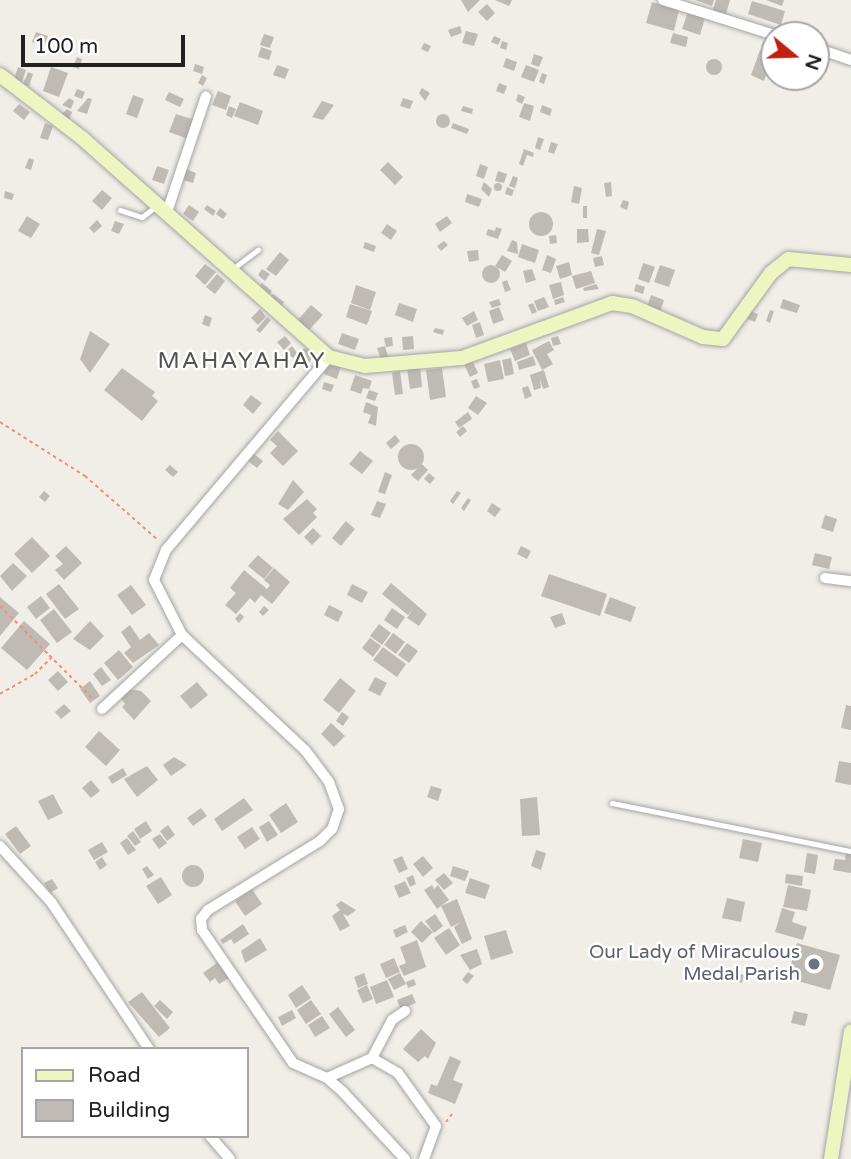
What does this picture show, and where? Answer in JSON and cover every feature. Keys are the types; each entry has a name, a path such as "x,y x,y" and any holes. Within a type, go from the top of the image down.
{"street":[{"path":"663,0 760,30"},
{"path":"830,53 851,60"},
{"path":"0,75 162,208 229,273 328,357 365,366 462,358 612,303 632,306 703,337 723,339 771,272 788,259 851,265"},
{"path":"162,208 206,96"},
{"path":"328,357 166,550 154,580 182,635 305,750 336,797 338,820 320,841 208,910 200,924 293,1063 327,1078 405,1159"},
{"path":"825,578 851,581"},
{"path":"102,709 182,635"},
{"path":"0,846 51,902 148,1047"},
{"path":"327,1078 372,1058 383,1034 405,1011"},
{"path":"831,1159 848,1071 851,1032"},
{"path":"372,1058 397,1073 436,1126 424,1159"},
{"path":"212,1138 230,1159"}],"lane":[{"path":"120,211 142,217 162,208"},
{"path":"229,273 258,250"},
{"path":"612,803 851,851"}],"path":[{"path":"0,422 85,475 166,550"},
{"path":"0,606 53,656 102,709"},
{"path":"0,694 35,674 53,656"}],"building":[{"path":"461,0 480,0 468,12"},
{"path":"495,0 512,0 509,6"},
{"path":"695,0 714,0 712,6"},
{"path":"716,0 730,0 725,17 712,12"},
{"path":"766,0 784,0 782,6"},
{"path":"752,1 785,11 782,21 769,21 748,14"},
{"path":"652,2 679,10 674,31 646,23"},
{"path":"487,4 495,13 487,21 478,12"},
{"path":"688,12 705,18 700,35 682,29"},
{"path":"460,26 462,33 451,37 448,30"},
{"path":"466,31 478,34 474,46 462,43"},
{"path":"36,32 48,36 44,47 32,42"},
{"path":"673,33 688,37 686,47 670,43"},
{"path":"264,34 274,37 270,48 260,45"},
{"path":"494,36 501,39 498,45 491,42"},
{"path":"502,41 508,43 506,50 500,48"},
{"path":"424,43 431,46 428,52 421,49"},
{"path":"261,47 272,51 269,60 258,57"},
{"path":"760,50 760,79 751,75"},
{"path":"534,54 543,57 539,67 531,64"},
{"path":"77,57 82,59 79,69 73,67"},
{"path":"506,58 517,62 514,71 503,67"},
{"path":"714,59 722,67 714,75 706,67"},
{"path":"195,64 204,67 202,74 193,71"},
{"path":"277,65 289,69 285,79 273,75"},
{"path":"526,65 539,70 534,82 521,77"},
{"path":"18,67 26,70 22,82 14,79"},
{"path":"51,67 68,73 59,97 43,91"},
{"path":"28,72 33,74 29,86 23,84"},
{"path":"542,73 547,75 544,84 539,82"},
{"path":"202,75 207,78 203,86 198,83"},
{"path":"499,83 507,86 504,94 496,91"},
{"path":"422,88 430,93 425,101 419,93"},
{"path":"77,89 85,92 82,99 74,96"},
{"path":"218,91 231,96 226,110 212,105"},
{"path":"169,92 184,99 180,107 165,100"},
{"path":"518,94 525,97 522,104 516,101"},
{"path":"133,95 144,99 137,118 126,114"},
{"path":"69,98 74,101 71,109 62,105"},
{"path":"88,98 92,99 87,114 77,111"},
{"path":"403,98 413,101 410,109 400,106"},
{"path":"322,101 334,105 323,120 312,117"},
{"path":"240,102 263,111 258,125 234,116"},
{"path":"524,103 534,106 530,121 519,117"},
{"path":"19,104 30,112 24,120 13,111"},
{"path":"542,105 552,109 550,116 540,112"},
{"path":"229,106 236,109 232,118 226,115"},
{"path":"463,106 473,109 472,114 461,111"},
{"path":"67,109 72,112 69,120 59,117"},
{"path":"176,114 195,120 188,139 169,132"},
{"path":"443,114 448,116 448,126 443,128 438,126 436,121 438,116"},
{"path":"45,123 53,126 48,140 40,138"},
{"path":"453,123 469,129 467,134 451,128"},
{"path":"538,137 544,139 540,150 535,148"},
{"path":"551,142 558,144 554,154 548,152"},
{"path":"524,149 534,153 533,157 527,155 523,166 519,164"},
{"path":"29,158 34,160 31,170 25,168"},
{"path":"388,162 403,177 395,185 380,170"},
{"path":"480,164 488,167 484,179 476,176"},
{"path":"157,166 169,170 164,184 152,180"},
{"path":"183,168 196,173 193,183 180,179"},
{"path":"498,171 507,174 504,183 495,181"},
{"path":"513,176 518,178 515,188 509,186"},
{"path":"484,182 492,189 489,197 481,189"},
{"path":"611,182 612,196 606,197 604,183"},
{"path":"498,183 502,187 498,191 494,187"},
{"path":"574,186 582,188 579,204 571,202"},
{"path":"507,187 514,190 512,196 505,194"},
{"path":"102,190 112,198 102,210 92,201"},
{"path":"5,191 14,194 12,200 4,198"},
{"path":"467,194 482,199 479,207 465,202"},
{"path":"623,200 629,202 627,210 620,207"},
{"path":"189,205 199,212 193,221 183,214"},
{"path":"207,205 216,211 213,216 204,209"},
{"path":"583,206 587,206 587,218 583,218"},
{"path":"220,208 227,214 223,219 216,214"},
{"path":"541,212 549,216 553,224 549,232 541,236 533,232 529,224 533,216"},
{"path":"27,216 40,224 31,238 18,231"},
{"path":"447,216 452,223 440,232 435,224"},
{"path":"97,220 102,226 94,233 89,228"},
{"path":"115,221 124,224 119,234 111,231"},
{"path":"387,224 397,231 391,240 381,233"},
{"path":"496,227 502,229 498,239 486,235 488,229 495,231"},
{"path":"577,229 588,229 589,242 577,243"},
{"path":"597,229 606,231 599,255 591,253"},
{"path":"556,235 557,243 550,244 549,236"},
{"path":"512,240 517,242 518,254 507,251"},
{"path":"444,241 448,245 441,251 437,246"},
{"path":"365,242 376,246 374,252 363,248"},
{"path":"522,244 539,250 535,263 518,257"},
{"path":"478,250 479,260 469,262 467,251"},
{"path":"280,252 289,260 276,276 266,269"},
{"path":"502,255 512,261 505,272 495,266"},
{"path":"547,255 556,259 551,273 542,270"},
{"path":"602,256 604,265 595,267 593,258"},
{"path":"569,262 572,275 560,279 556,266"},
{"path":"643,263 655,267 649,283 638,279"},
{"path":"205,264 216,272 205,285 195,276"},
{"path":"491,265 497,268 500,274 497,280 491,283 485,280 482,274 485,268"},
{"path":"660,265 675,270 669,287 654,282"},
{"path":"262,269 270,274 265,281 258,275"},
{"path":"532,269 536,280 526,283 523,271"},
{"path":"591,271 595,283 576,289 572,276"},
{"path":"217,274 225,281 215,294 206,287"},
{"path":"507,280 511,290 505,292 502,282"},
{"path":"561,282 564,295 553,299 549,285"},
{"path":"262,283 272,291 266,299 256,290"},
{"path":"596,284 599,289 584,291 583,288"},
{"path":"636,284 645,287 643,294 634,291"},
{"path":"356,285 376,292 370,310 351,303"},
{"path":"273,294 284,302 278,309 267,300"},
{"path":"651,295 664,300 660,312 647,307"},
{"path":"544,297 549,307 538,311 534,301"},
{"path":"563,297 565,302 555,305 554,300"},
{"path":"499,299 501,305 492,308 489,302"},
{"path":"783,299 800,305 797,313 780,308"},
{"path":"399,303 417,309 413,322 395,315"},
{"path":"533,303 537,312 532,314 528,305"},
{"path":"350,304 372,311 367,325 346,317"},
{"path":"311,305 323,315 307,332 296,322"},
{"path":"499,307 504,320 493,324 489,311"},
{"path":"260,309 266,317 258,325 251,318"},
{"path":"770,310 774,311 770,323 766,321"},
{"path":"474,311 478,320 467,326 462,318"},
{"path":"750,311 758,314 755,322 747,319"},
{"path":"205,315 212,318 209,327 202,324"},
{"path":"267,317 271,320 260,333 256,330"},
{"path":"480,322 484,335 476,338 472,325"},
{"path":"435,328 444,330 443,335 433,332"},
{"path":"90,331 110,344 90,373 80,359"},
{"path":"342,333 359,339 355,350 338,344"},
{"path":"285,336 291,343 284,350 277,342"},
{"path":"413,336 414,349 403,350 402,337"},
{"path":"558,336 561,344 553,346 551,338"},
{"path":"392,337 393,346 386,347 384,338"},
{"path":"549,341 554,350 547,354 553,364 542,370 532,350"},
{"path":"526,343 530,355 515,361 510,349"},
{"path":"292,346 298,354 293,358 285,352"},
{"path":"385,346 388,357 381,359 377,348"},
{"path":"304,348 314,353 306,369 295,363"},
{"path":"533,356 536,365 519,370 517,362"},
{"path":"471,358 478,373 470,377 463,362"},
{"path":"511,358 514,374 505,376 502,360"},
{"path":"500,360 504,379 488,382 484,364"},
{"path":"329,361 341,366 337,379 324,374"},
{"path":"420,366 422,387 410,389 407,368"},
{"path":"122,368 155,392 152,396 158,401 142,421 104,390"},
{"path":"442,368 446,397 430,400 426,370"},
{"path":"544,370 549,387 543,389 540,379 541,388 534,390 530,375"},
{"path":"400,371 403,394 395,395 392,373"},
{"path":"355,375 372,381 369,389 363,388 361,394 350,390"},
{"path":"477,379 480,387 474,389 471,381"},
{"path":"324,382 334,385 331,392 322,389"},
{"path":"528,386 532,396 525,399 522,388"},
{"path":"369,390 378,393 375,401 366,398"},
{"path":"251,395 262,403 253,414 243,405"},
{"path":"476,396 487,403 478,415 468,408"},
{"path":"366,402 378,407 376,426 368,423 371,415 363,412"},
{"path":"468,412 472,419 459,428 455,422"},
{"path":"463,426 467,431 460,437 456,432"},
{"path":"278,431 298,451 283,466 270,453 277,446 270,440"},
{"path":"395,435 400,441 391,449 386,443"},
{"path":"411,444 420,448 424,457 420,466 411,470 402,466 398,457 402,448"},
{"path":"360,451 373,461 362,474 349,464"},
{"path":"254,454 263,461 257,468 248,461"},
{"path":"422,464 428,470 418,481 411,475"},
{"path":"170,465 178,472 173,477 165,470"},
{"path":"385,472 392,475 385,494 378,492"},
{"path":"429,473 435,478 430,484 424,479"},
{"path":"293,480 304,492 288,510 278,504"},
{"path":"44,491 50,496 45,502 39,497"},
{"path":"457,491 461,493 453,504 450,501"},
{"path":"468,498 471,500 464,511 461,508"},
{"path":"307,499 317,509 313,513 317,517 299,535 283,519"},
{"path":"377,501 386,504 380,518 371,515"},
{"path":"492,503 501,509 495,517 487,511"},
{"path":"825,515 837,519 833,532 821,528"},
{"path":"346,521 355,529 341,546 332,538"},
{"path":"313,528 321,536 312,545 304,537"},
{"path":"32,537 50,556 32,573 14,554"},
{"path":"66,546 82,563 64,580 55,570 63,564 55,556"},
{"path":"521,546 531,551 527,559 517,554"},
{"path":"815,553 832,557 829,569 812,565"},
{"path":"258,555 273,568 264,579 248,566"},
{"path":"13,563 27,576 12,591 0,576"},
{"path":"274,568 290,582 272,604 261,595 255,603 250,598 236,614 225,605 236,593 230,588 244,570 267,589 270,585 264,580"},
{"path":"549,574 607,594 600,616 541,596"},
{"path":"391,583 427,614 419,626 407,618 413,609 408,615 382,594"},
{"path":"59,584 79,609 65,619 46,594"},
{"path":"352,584 368,592 362,603 347,595"},
{"path":"131,585 146,605 132,615 117,595"},
{"path":"41,596 50,608 36,619 27,607"},
{"path":"0,597 19,613 0,636"},
{"path":"610,597 636,607 631,622 604,613"},
{"path":"329,605 343,612 338,622 324,615"},
{"path":"264,606 269,610 263,616 259,612"},
{"path":"392,608 405,617 397,629 384,620"},
{"path":"54,609 72,632 57,643 40,620"},
{"path":"240,613 244,617 239,623 235,619"},
{"path":"562,613 566,624 555,628 550,617"},
{"path":"24,621 50,644 27,670 1,648"},
{"path":"90,621 104,636 90,650 73,639"},
{"path":"379,624 391,633 382,645 370,636"},
{"path":"130,625 140,640 149,633 159,645 133,663 124,653 131,647 121,632"},
{"path":"393,633 405,642 396,654 384,645"},
{"path":"370,638 381,646 373,657 362,648"},
{"path":"407,643 418,651 409,663 398,655"},
{"path":"383,647 406,664 397,677 373,660"},
{"path":"119,650 133,667 118,680 104,663"},
{"path":"101,667 111,680 102,686 93,674"},
{"path":"58,671 68,682 58,691 48,680"},
{"path":"375,677 387,683 380,696 368,690"},
{"path":"340,678 356,691 339,713 323,700"},
{"path":"90,681 100,696 90,703 80,689"},
{"path":"197,682 208,695 191,709 180,696"},
{"path":"128,689 141,691 151,701 134,720 122,707 125,704 120,697"},
{"path":"64,704 71,711 61,719 55,712"},
{"path":"846,705 851,706 851,730 841,728"},
{"path":"342,712 349,717 343,726 336,721"},
{"path":"331,723 345,736 334,747 321,734"},
{"path":"99,731 120,750 106,766 85,747"},
{"path":"174,757 187,765 171,776 163,765"},
{"path":"839,761 851,763 851,785 835,782"},
{"path":"147,766 158,780 137,797 124,779"},
{"path":"123,768 127,775 112,784 108,777"},
{"path":"91,780 100,791 91,798 82,788"},
{"path":"431,786 442,789 438,801 427,797"},
{"path":"53,794 63,813 48,820 38,801"},
{"path":"537,797 540,835 522,836 520,799"},
{"path":"244,798 253,810 222,831 214,819"},
{"path":"286,803 298,822 281,833 269,815"},
{"path":"201,808 207,816 193,826 187,818"},
{"path":"146,821 152,831 140,839 134,829"},
{"path":"269,821 278,835 267,842 259,827"},
{"path":"168,825 175,835 167,841 160,831"},
{"path":"16,826 31,846 20,854 5,834"},
{"path":"252,827 260,839 245,849 237,837"},
{"path":"133,831 141,842 135,846 127,836"},
{"path":"160,834 167,843 159,849 152,839"},
{"path":"127,838 136,850 128,855 120,843"},
{"path":"743,839 762,843 758,862 739,858"},
{"path":"102,842 108,852 94,860 88,850"},
{"path":"536,850 546,853 541,870 531,866"},
{"path":"846,852 851,853 851,873 833,870 835,859 845,860"},
{"path":"807,853 818,855 815,874 804,872"},
{"path":"402,856 408,869 399,873 393,860"},
{"path":"423,856 433,868 423,877 413,864"},
{"path":"102,857 107,865 100,870 95,862"},
{"path":"193,865 201,868 204,876 201,884 193,887 185,884 182,876 185,868"},
{"path":"147,866 154,875 148,879 142,869"},
{"path":"453,866 469,871 465,881 450,876"},
{"path":"444,873 453,883 444,890 435,880"},
{"path":"786,874 803,876 802,886 785,883"},
{"path":"413,875 416,884 410,887 406,878"},
{"path":"161,877 172,895 158,904 146,886"},
{"path":"470,878 490,885 485,899 465,893"},
{"path":"52,879 58,888 50,893 44,883"},
{"path":"405,881 411,893 399,898 394,886"},
{"path":"432,885 434,889 438,885 449,900 437,909 424,890"},
{"path":"788,885 811,890 807,911 783,907"},
{"path":"252,889 262,904 245,916 235,901"},
{"path":"727,898 745,902 741,922 722,918"},
{"path":"457,899 472,939 462,944 454,927 461,922 451,927 441,906"},
{"path":"341,901 356,910 348,916 343,914 350,926 340,931 332,916 340,910 336,905"},
{"path":"782,908 795,912 792,922 807,927 803,940 775,932"},
{"path":"435,914 443,926 434,933 425,921"},
{"path":"421,921 433,932 422,943 411,932"},
{"path":"243,924 249,934 234,944 231,939 223,944 220,940"},
{"path":"405,925 408,932 396,938 393,930"},
{"path":"449,928 460,945 446,955 434,938"},
{"path":"506,930 513,953 491,960 484,936"},
{"path":"260,938 267,950 245,963 241,951"},
{"path":"417,940 426,967 404,976 399,966 406,963 400,947"},
{"path":"797,943 840,955 830,990 787,978"},
{"path":"477,949 482,964 470,970 460,955"},
{"path":"394,958 400,972 386,978 380,964"},
{"path":"221,960 232,976 219,984 215,978 210,982 203,973"},
{"path":"468,972 474,976 467,984 462,980"},
{"path":"364,973 368,984 358,988 354,977"},
{"path":"400,973 406,984 394,990 388,979"},
{"path":"737,973 744,975 742,983 734,981"},
{"path":"414,979 416,985 408,988 406,982"},
{"path":"387,980 394,997 376,1004 370,987"},
{"path":"302,985 311,998 296,1008 288,995"},
{"path":"367,985 373,999 363,1003 357,990"},
{"path":"142,992 170,1028 159,1037 128,1002"},
{"path":"412,994 416,1003 401,1009 397,1000"},
{"path":"160,1000 173,1012 167,1019 154,1006"},
{"path":"311,1000 321,1014 306,1024 297,1010"},
{"path":"338,1007 355,1030 346,1037 329,1014"},
{"path":"292,1010 296,1018 282,1026 278,1017"},
{"path":"794,1011 808,1014 805,1026 791,1023"},
{"path":"322,1016 330,1028 315,1037 308,1025"},
{"path":"421,1029 436,1043 428,1059 425,1056 418,1062 403,1049"},
{"path":"450,1056 461,1061 453,1080 463,1084 455,1104 428,1093 431,1084 437,1086"}],"place":[{"name":"Our Lady of Miraculous Medal Parish","path":"814,964"}],"district":[{"name":"MAHAYAHAY","path":"242,361"}]}
